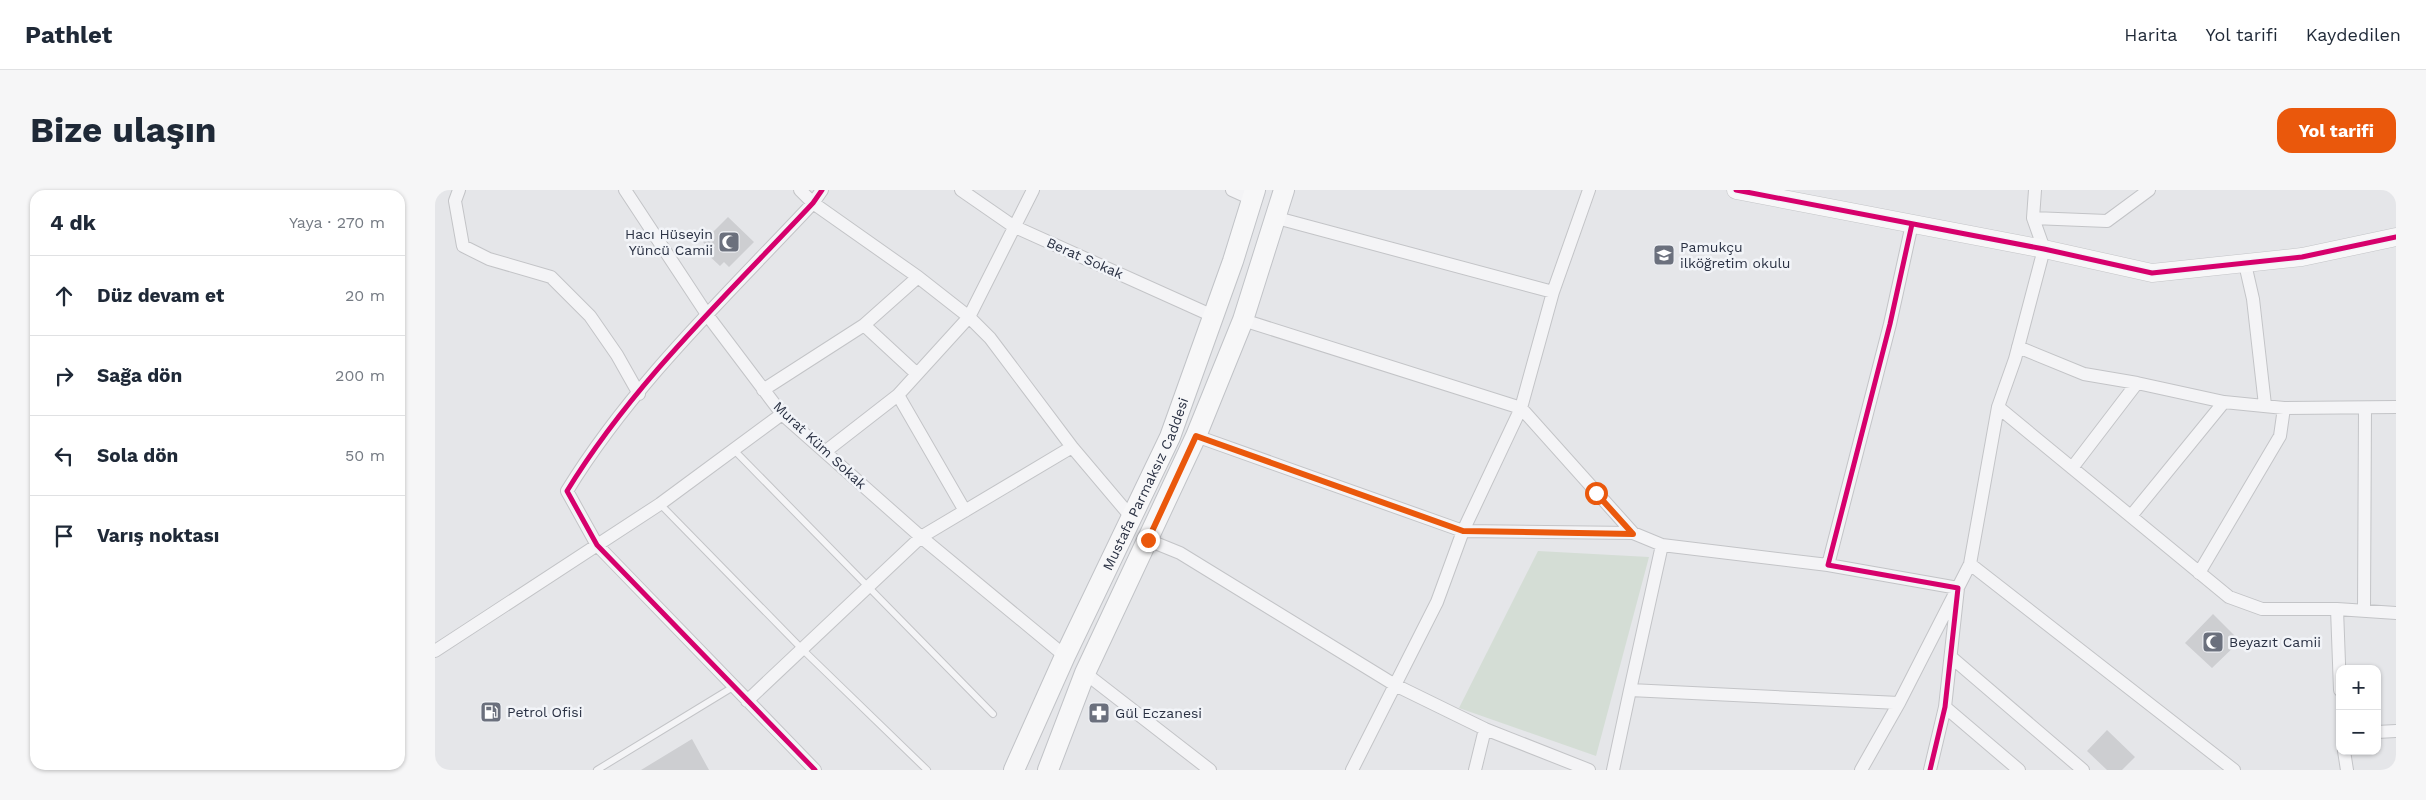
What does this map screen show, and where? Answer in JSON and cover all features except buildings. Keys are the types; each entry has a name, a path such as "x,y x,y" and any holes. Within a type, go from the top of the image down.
{"main road":[{"name":"Mustafa Parmaksız Caddesi","path":"1048,770 1085,674 1196,436 1243,320 1277,218 1284,190"},
{"name":"Mustafa Parmaksız Caddesi","path":"1014,770 1065,656 1170,437 1254,195"}],"street":[{"path":"459,190 455,201 463,246 489,259 551,277 590,316 617,355 639,394"},
{"name":"Murat Küm Sokak","path":"625,190 708,316 782,414 921,537 1065,656"},
{"path":"800,190 813,203 918,277 969,317 990,338 1072,447 1132,518"},
{"path":"815,770 597,545 567,491 588,457 670,356 813,203 822,190"},
{"name":"Berat Sokak","path":"961,190 1013,226 1213,316"},
{"path":"825,451 898,395 969,317 1013,226 1033,190"},
{"path":"1232,190 1254,195"},
{"path":"1352,770 1437,602 1463,531 1521,408 1553,292 1589,190"},
{"path":"1735,190 1767,194 2044,249 2152,273 2302,257 2396,237"},
{"path":"1861,770 1899,703 1970,564 1998,407 2018,347 2044,249 2033,218 2035,190"},
{"path":"2033,218 2107,221 2149,190"},
{"path":"1277,218 1553,292"},
{"path":"1828,564 1890,324 1912,224"},
{"path":"2245,264 2253,299 2265,405"},
{"path":"763,390 864,325 918,277"},
{"path":"1243,320 1521,408 1633,534"},
{"path":"864,325 917,374"},
{"path":"2018,347 2085,374 2224,402 2284,408 2365,409 2396,407"},
{"path":"2072,468 2137,383"},
{"path":"898,395 965,511"},
{"path":"2131,516 2224,402"},
{"path":"1998,407 2229,597 2262,610 2337,609 2396,613"},
{"path":"2199,573 2280,436 2284,408"},
{"path":"2364,612 2365,409"},
{"path":"435,651 660,504 782,414"},
{"path":"1196,436 1463,531 1633,534 1662,545 1828,564 1958,588"},
{"path":"747,701 921,537 1072,447"},
{"path":"1148,540 1179,553 1395,684 1485,729 1584,769"},
{"path":"1613,770 1662,545"},
{"path":"1970,564 2234,770"},
{"path":"1929,770 1945,707 1958,588"},
{"path":"2337,609 2339,665"},
{"path":"1951,657 2083,770"},
{"path":"1085,674 1210,770"},
{"path":"1630,690 1899,703"},
{"path":"1945,707 2019,770"},
{"path":"1475,770 1485,729"},
{"path":"2381,732 2396,731"},
{"path":"2345,755 2347,770"}],"lane":[{"path":"733,449 993,714"},
{"path":"660,504 802,649 927,770"},
{"path":"597,770 733,687"}],"shaded area":[{"path":"1538,551 1649,557 1596,756 1459,708"}],"cycle path":[{"path":"815,770 597,545 567,491 593,451 651,376 813,203 822,190"},
{"path":"1736,190 2044,249 2152,273 2302,257 2396,237"},
{"path":"1912,224 1890,324 1828,565 1958,588 1945,707 1930,770"}],"place":[{"name":"Hacı Hüseyin Yüncü Camii","path":"729,242"},
{"name":"Pamukçu ilköğretim okulu","path":"1664,255"},
{"name":"Beyazıt Camii","path":"2213,642"},
{"name":"Petrol Ofisi","path":"491,712"},
{"name":"Gül Eczanesi","path":"1099,713"}],"route":[{"path":"1148,540 1196,436 1463,531 1633,534 1596,493"}]}
